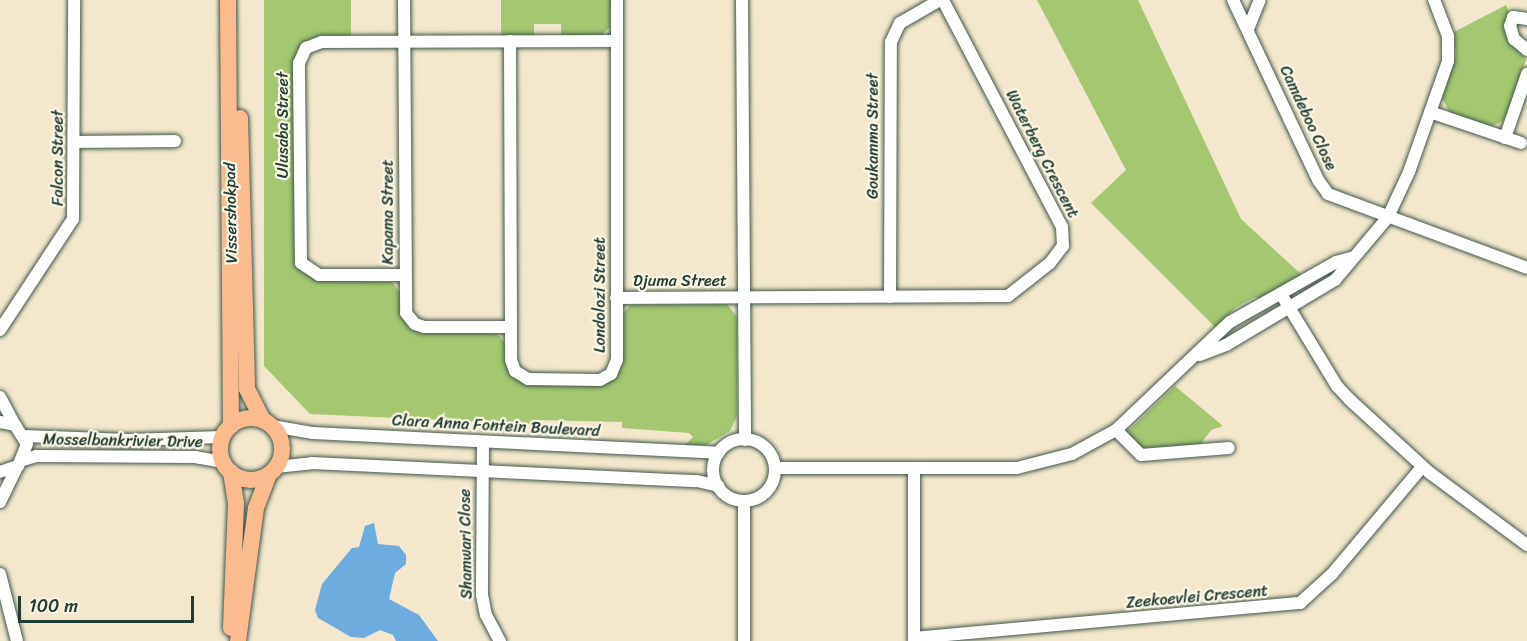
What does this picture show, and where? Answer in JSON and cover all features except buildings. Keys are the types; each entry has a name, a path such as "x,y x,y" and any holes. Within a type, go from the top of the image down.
{"main road":[{"name":"Vissershokpad","path":"227,431 228,0"},
{"name":"Vissershokpad","path":"235,0 247,389 268,423"},
{"path":"231,641 236,503 227,467 227,431 250,418 268,423 282,449 256,508 238,641"},
{"path":"227,467 249,480 273,471"}],"street":[{"name":"Falcon Street","path":"0,330 70,227 74,211 74,0"},
{"name":"Kapama Street","path":"404,0 405,309 415,324 511,327"},
{"name":"Londolozi Street","path":"510,41 511,360 523,377 604,379 616,365 617,0"},
{"path":"742,0 745,440"},
{"name":"Waterberg Crescent","path":"743,298 1008,296 1050,263 1063,246 1063,233 1056,214 942,0"},
{"name":"Goukamma Street","path":"890,297 891,42 900,23 942,0"},
{"name":"Camdeboo Close","path":"1233,0 1318,180 1336,199 1527,268"},
{"path":"1248,29 1260,0"},
{"path":"1200,355 1290,309 1335,280 1351,258 1388,217 1430,112 1449,53 1446,29 1434,0"},
{"path":"1527,19 1513,17 1509,26 1514,39 1527,50"},
{"name":"Ulusaba Street","path":"405,275 315,274 304,267 299,254 299,63 302,52 322,42 617,41"},
{"path":"1505,138 1527,74"},
{"path":"1430,112 1521,143"},
{"path":"75,142 175,141"},
{"path":"775,468 1017,468 1047,463 1116,430 1200,355 1230,322 1336,262 1351,258"},
{"path":"1281,294 1337,386 1422,466 1527,545"},
{"name":"Djuma Street","path":"616,298 743,298"},
{"path":"0,397 15,425 24,436 20,463 0,502"},
{"path":"0,422 15,425"},
{"name":"Clara Anna Fontein Boulevard","path":"268,423 298,432 719,453"},
{"path":"1116,430 1140,455 1229,448"},
{"name":"Mosselbankrivier Drive","path":"24,436 160,440 227,431"},
{"path":"745,440 766,448 775,468 773,483 764,494 744,501 729,497 718,486 714,469 719,453 730,443 745,440"},
{"name":"Shamwari Close","path":"483,442 483,605 500,641"},
{"name":"Mosselbankrivier Drive","path":"0,472 36,456 195,457 227,467"},
{"path":"273,471 312,463 718,486"},
{"name":"Zeekoevlei Crescent","path":"914,469 914,639 1300,603 1332,574 1422,466"},
{"path":"744,501 744,641"},
{"path":"0,574 17,641"}],"green space":[{"path":"264,0 351,0 351,37 312,38 298,49 294,61 294,255 301,272 318,280 392,282 400,293 401,316 409,327 498,334 504,342 509,374 531,385 615,378 622,364 622,315 630,305 727,304 737,317 737,416 730,431 706,445 685,445 693,437 689,433 622,428 622,422 536,420 531,424 310,414 264,366"},
{"path":"501,0 611,0 610,27 602,35 561,36 561,24 534,24 534,36 501,36"},
{"path":"1037,0 1138,0 1241,219 1303,276 1264,298 1253,298 1235,308 1216,328 1091,203 1126,170"},
{"path":"1506,5 1509,12 1505,31 1526,60 1505,120 1490,127 1450,113 1442,98 1456,55 1454,32"},
{"path":"1175,386 1223,426 1211,430 1200,445 1141,448 1129,436 1129,430"}],"water":[{"path":"374,523 378,544 399,546 406,555 406,564 395,573 389,599 419,615 438,641 396,641 393,635 380,630 364,638 351,637 318,618 315,610 322,584 352,548 359,547 365,526"}]}
